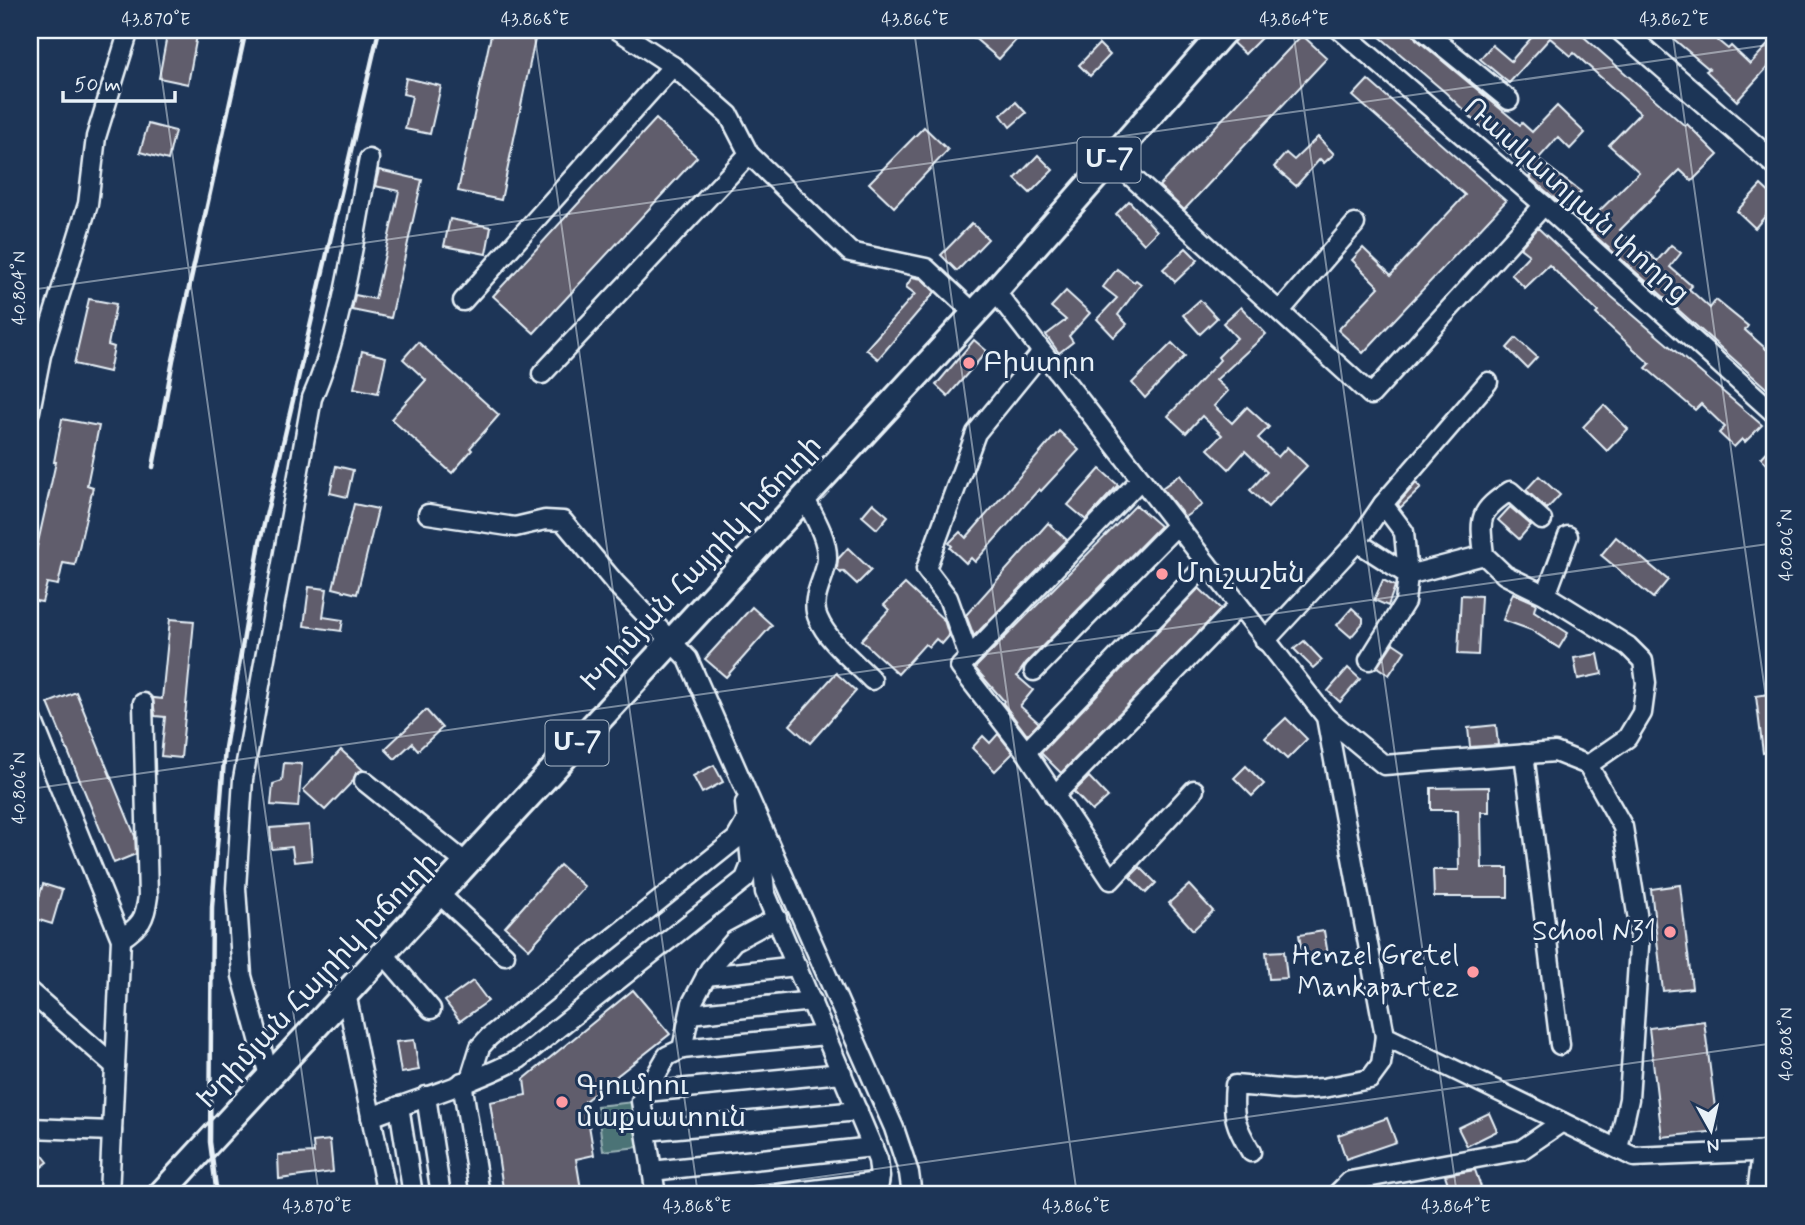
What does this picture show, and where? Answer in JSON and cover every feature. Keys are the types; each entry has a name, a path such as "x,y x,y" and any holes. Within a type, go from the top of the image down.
{"highway":[{"name":"Խրիմյան Հայրիկ խճուղի","path":"160,1195 995,291 1225,30"}],"main road":[{"path":"1621,30 1775,164"}],"street":[{"path":"30,411 41,355 88,204 96,137 129,30"},
{"path":"618,30 673,66 729,115 749,154 850,253 926,268 974,313"},
{"name":"Ռասկատլյան փողոց","path":"1340,30 1544,205 1775,414"},
{"path":"1423,30 1509,100"},
{"path":"463,301 673,66"},
{"path":"542,374 749,154"},
{"path":"1111,158 1371,395 1544,205"},
{"path":"269,1076 251,1015 240,954 236,888 243,779 312,398 324,372 336,324 369,159"},
{"path":"1280,311 1355,224"},
{"path":"995,291 1326,718 1384,765 1555,752 1588,765 1623,827 1640,932 1629,1099 1618,1149"},
{"path":"969,657 948,598 926,569 976,433 1042,352"},
{"path":"1265,641 1357,542 1383,503 1488,382"},
{"path":"1141,479 960,667 1026,752 1111,880 1194,790"},
{"path":"1542,520 1510,491 1492,502 1480,521 1484,555 1505,575 1546,595 1628,646 1643,661 1646,683 1642,713 1627,738 1588,765"},
{"path":"804,497 825,543 827,559 816,599 817,615 828,634 872,680"},
{"path":"1369,660 1405,603 1408,575 1404,532 1383,503"},
{"path":"428,514 515,527 545,520 563,521 615,583 688,659 740,776 754,819 894,1128 909,1173 912,1195"},
{"path":"1034,671 1177,525"},
{"path":"1546,595 1568,536"},
{"path":"1357,542 1408,575 1484,555"},
{"path":"1026,752 1207,564"},
{"path":"1054,796 1238,607"},
{"path":"121,939 138,927 145,914 148,896 142,703"},
{"path":"30,714 121,939 109,1195"},
{"path":"1251,1152 1239,1132 1232,1111 1235,1085 1291,1090 1323,1088 1370,1079 1381,1064 1385,1036 1326,718"},
{"path":"1524,754 1560,1045"},
{"path":"364,781 466,863"},
{"path":"754,819 765,892 878,1160 878,1189 772,1195"},
{"path":"371,1117 493,1073 519,1059 745,879 751,864 754,819"},
{"path":"480,1195 466,1081 480,1047 736,839 754,819"},
{"path":"438,893 505,955"},
{"path":"682,1049 696,995 726,948 777,918"},
{"path":"383,953 431,1009"},
{"path":"706,976 797,965"},
{"path":"30,992 115,1066"},
{"path":"346,993 387,1195"},
{"path":"690,1014 812,1001"},
{"path":"656,1195 641,1101 667,1056 682,1049 826,1035"},
{"path":"1385,1036 1634,1157 1769,1151 1757,1195"},
{"path":"646,1091 842,1073"},
{"path":"426,1096 441,1195"},
{"path":"399,1106 413,1195"},
{"path":"646,1131 858,1111"},
{"path":"1336,1195 1350,1181 1521,1150 1562,1122"},
{"path":"30,1128 112,1131"},
{"path":"652,1171 873,1147"}],"green space":[{"path":"633,1102 638,1147 603,1151 597,1106"}],"building":[{"path":"168,30 198,30 188,84 159,78"},
{"path":"492,30 537,30 501,200 458,191"},
{"path":"965,30 1004,30 1016,40 999,59"},
{"path":"1243,30 1269,30 1245,54 1233,43"},
{"path":"1372,30 1412,30 1416,39 1532,132 1557,106 1585,133 1570,149 1558,137 1538,159 1581,192 1567,209 1529,177 1531,175 1446,93"},
{"path":"1538,30 1576,30 1685,126 1687,124 1718,155 1692,181 1680,170 1620,230 1644,255 1647,252 1657,261 1671,245 1681,253 1670,267 1692,286 1689,289 1710,308 1716,300 1748,326 1745,330 1775,357 1775,396 1584,226 1639,172 1609,145 1640,113 1574,53 1571,56 1550,38 1509,83 1480,59 1492,45 1511,61"},
{"path":"1663,30 1705,30 1728,49 1731,46 1750,64 1775,37 1775,59 1737,101 1706,71 1709,69"},
{"path":"1302,35 1327,58 1184,210 1159,186"},
{"path":"1099,44 1110,55 1090,76 1079,65"},
{"path":"406,78 441,86 430,134 405,129 412,96 403,94"},
{"path":"1368,80 1506,201 1363,353 1338,330 1379,287 1352,260 1363,248 1391,275 1465,195 1353,96"},
{"path":"1016,102 1026,113 1010,127 1001,115"},
{"path":"656,119 697,157 534,333 493,296"},
{"path":"148,124 175,131 168,160 140,152"},
{"path":"924,127 948,150 894,207 869,183"},
{"path":"1318,137 1334,154 1324,163 1320,159 1296,186 1274,167 1286,153 1294,160"},
{"path":"1038,155 1053,170 1030,193 1015,179"},
{"path":"379,170 422,180 391,318 352,310 355,295 375,299 399,191 375,186"},
{"path":"1761,185 1775,198 1775,205 1755,228 1737,211"},
{"path":"1129,201 1157,231 1144,244 1116,214"},
{"path":"450,219 491,227 486,254 444,246"},
{"path":"972,223 988,239 957,271 941,255"},
{"path":"1538,228 1612,297 1762,425 1745,442 1742,439 1734,447 1719,433 1725,427 1701,404 1695,410 1646,368 1650,364 1549,265 1525,288 1511,274 1529,255 1520,248"},
{"path":"1186,248 1198,260 1175,282 1163,269"},
{"path":"1117,269 1141,284 1118,315 1127,324 1114,337 1097,319 1117,298 1103,287"},
{"path":"912,277 922,279 935,292 878,359 866,349 915,294 906,287"},
{"path":"1066,291 1090,313 1069,336 1073,342 1059,353 1046,335 1066,320 1051,307"},
{"path":"89,299 116,304 108,345 114,347 109,372 74,364"},
{"path":"1200,300 1217,318 1200,334 1183,315"},
{"path":"1241,307 1266,334 1216,380 1228,391 1214,406 1232,423 1247,407 1269,427 1258,438 1278,457 1287,447 1307,466 1268,507 1250,490 1267,472 1245,451 1229,469 1208,449 1222,435 1202,416 1186,433 1168,416 1237,338 1223,323"},
{"path":"1516,338 1537,357 1527,368 1507,348"},
{"path":"974,340 987,351 948,396 936,385"},
{"path":"418,342 499,415 452,473 391,419 426,380 403,359"},
{"path":"1172,343 1185,356 1145,398 1132,383"},
{"path":"362,351 386,357 378,393 354,388"},
{"path":"1604,405 1628,429 1607,451 1583,427"},
{"path":"62,419 99,426 87,485 93,487 75,565 63,563 58,585 47,583 42,602 30,600 30,578 56,462"},
{"path":"1059,431 1079,450 1041,491 1039,489 975,562 971,558 966,563 950,548 952,546 949,543 960,532 966,538"},
{"path":"1775,443 1775,472 1761,458"},
{"path":"336,466 353,470 347,497 330,493"},
{"path":"1100,469 1118,485 1086,520 1068,505"},
{"path":"1180,475 1202,505 1185,517 1162,488"},
{"path":"1539,476 1560,495 1547,509 1526,490"},
{"path":"1416,483 1421,488 1400,508 1398,504"},
{"path":"873,503 888,516 877,529 862,516"},
{"path":"354,504 378,509 357,594 333,588"},
{"path":"1136,505 1160,526 1026,663 1017,676 1033,690 1020,706 1039,723 1027,735 1004,701 975,668"},
{"path":"1510,507 1531,525 1519,539 1498,520"},
{"path":"1048,523 1067,540 974,636 966,615"},
{"path":"1616,537 1668,580 1653,598 1601,555"},
{"path":"848,548 871,570 857,584 837,569 838,559"},
{"path":"1383,580 1395,586 1388,606 1374,600"},
{"path":"905,584 944,620 949,636 942,644 936,639 929,647 925,644 898,674 861,640 889,610 884,605"},
{"path":"309,587 327,589 323,617 343,620 341,631 304,626"},
{"path":"1199,588 1221,609 1061,773 1041,753"},
{"path":"1513,593 1536,603 1534,611 1568,633 1559,648 1531,630 1503,620"},
{"path":"1461,595 1481,596 1478,655 1458,654"},
{"path":"752,607 772,625 726,677 705,659"},
{"path":"1352,608 1363,618 1363,623 1351,637 1337,625"},
{"path":"170,619 194,621 181,758 161,756 165,717 155,716 153,698 162,699"},
{"path":"1304,641 1322,660 1313,668 1294,649"},
{"path":"1393,643 1405,651 1389,675 1377,667"},
{"path":"1598,654 1602,674 1578,679 1574,658"},
{"path":"1348,668 1360,679 1340,702 1328,691"},
{"path":"836,673 856,691 810,743 790,725"},
{"path":"76,692 135,836 136,854 114,863 48,703"},
{"path":"1775,693 1775,751 1763,753 1756,696"},
{"path":"426,710 442,728 418,750 412,743 395,759 385,749"},
{"path":"1286,718 1307,739 1287,759 1265,738"},
{"path":"1496,725 1498,745 1470,747 1468,728"},
{"path":"998,734 1013,753 995,771 972,748 983,736 990,743"},
{"path":"341,750 363,770 356,773 353,781 325,810 303,790"},
{"path":"284,763 302,764 298,807 271,805 273,784 282,781"},
{"path":"714,765 723,782 702,793 693,776"},
{"path":"1246,766 1264,784 1252,796 1234,778"},
{"path":"1089,777 1108,797 1092,811 1074,792"},
{"path":"1489,787 1489,812 1481,812 1482,868 1508,868 1508,897 1434,897 1433,870 1459,870 1458,810 1431,810 1431,788"},
{"path":"309,825 312,860 294,862 292,847 272,849 270,828"},
{"path":"560,865 585,887 529,949 505,927"},
{"path":"1140,867 1156,883 1146,893 1130,877"},
{"path":"43,884 62,890 52,924 33,918"},
{"path":"1189,885 1213,911 1193,930 1169,903"},
{"path":"1680,885 1692,988 1663,991 1651,889"},
{"path":"1324,931 1328,955 1303,958 1299,935"},
{"path":"1284,951 1287,978 1269,979 1266,952"},
{"path":"473,981 488,1001 460,1021 445,1001"},
{"path":"633,990 670,1034 585,1101 594,1155 576,1159 582,1195 504,1195 490,1102 526,1095 524,1079"},
{"path":"1704,1021 1718,1131 1662,1137 1649,1028"},
{"path":"414,1040 419,1070 401,1073 396,1042"},
{"path":"1489,1113 1497,1131 1467,1146 1458,1128"},
{"path":"1387,1118 1396,1142 1346,1159 1338,1135"},
{"path":"30,1139 48,1162 35,1172 30,1165"},
{"path":"330,1140 333,1172 279,1179 278,1155 314,1153 313,1142"},
{"path":"1475,1170 1481,1187 1452,1195 1445,1175"}],"railway":[{"path":"153,467 173,360 246,30"},
{"path":"217,1195 210,1142 212,907 225,748 260,542 379,30"}],"place":[{"name":"Բիստրո","path":"969,363"},
{"name":"Մուշաշեն","path":"1162,574"},
{"name":"School N31","path":"1670,932"},
{"name":"Henzel Gretel Mankapartez","path":"1473,972"},
{"name":"Գյումրու մաքսատուն","path":"562,1102"}]}
